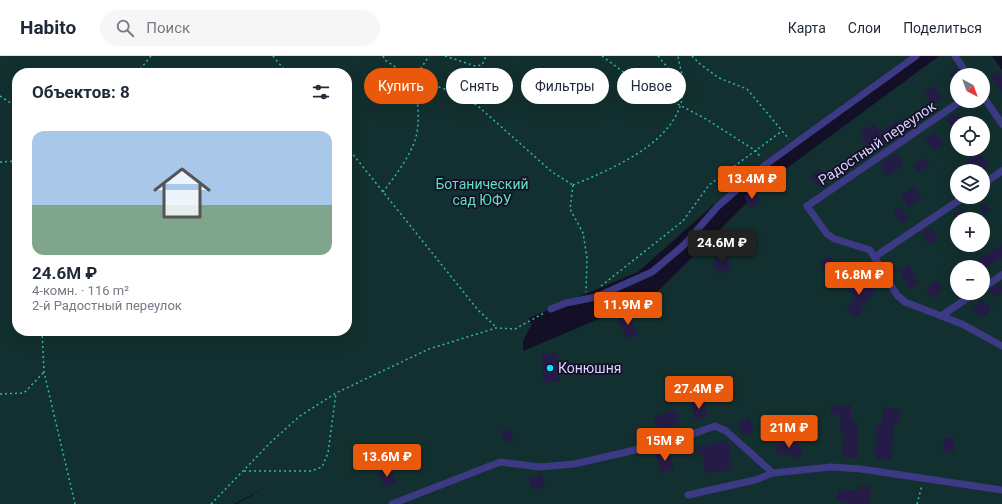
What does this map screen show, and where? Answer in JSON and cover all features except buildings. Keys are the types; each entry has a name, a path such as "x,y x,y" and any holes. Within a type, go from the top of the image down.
{"street":[{"path":"551,309 566,303 596,297 652,272 684,245 718,206 765,165 916,56"},
{"path":"955,56 963,68"},
{"path":"990,106 1002,124"},
{"name":"Радостный переулок","path":"876,256 870,250 835,239 827,234 807,206 951,108"},
{"path":"990,179 1002,171"},
{"path":"954,204 876,256 897,295 905,302 962,324 1002,346"},
{"path":"990,283 1002,275"},
{"path":"941,316 965,300"},
{"path":"392,504 500,462 540,466 574,464 670,442 715,426 726,431 773,474"},
{"path":"688,495 755,480 773,474 831,467 861,468 1002,490"}],"path":[{"path":"141,68 151,56"},
{"path":"273,56 283,68"},
{"path":"383,56 385,60 397,68"},
{"path":"421,68 429,56"},
{"path":"445,56 475,66 482,64 487,58 486,56"},
{"path":"602,56 618,68"},
{"path":"658,56 668,68"},
{"path":"678,56 680,68"},
{"path":"692,56 719,78 747,89 794,145"},
{"path":"438,87 463,95 479,107 552,172 573,185"},
{"path":"0,96 12,104"},
{"path":"383,192 403,164 417,134 418,104"},
{"path":"573,185 606,171 640,152 666,131 680,104 756,151 765,165"},
{"path":"597,289 683,221 709,185 782,131"},
{"path":"352,153 478,310 496,328"},
{"path":"0,162 12,161"},
{"path":"573,185 570,209 583,233 588,258 586,299"},
{"path":"211,504 272,440 300,416 336,393 429,349 496,328 515,329 551,309"},
{"path":"42,336 44,372 75,504"},
{"path":"0,394 24,393 44,372"},
{"path":"244,471 310,471 322,467 328,453 336,393"},
{"path":"917,504 924,478"}],"green space":[{"name":"Ботанический сад ЮФУ","path":"0,56 910,56 756,167 638,272 529,318 530,323 532,324 523,341 523,351 653,296 768,182 939,56 992,56 1002,70 1002,504 237,504 267,487 234,504 0,504"}],"place":[{"name":"Конюшня","path":"550,368"}]}
